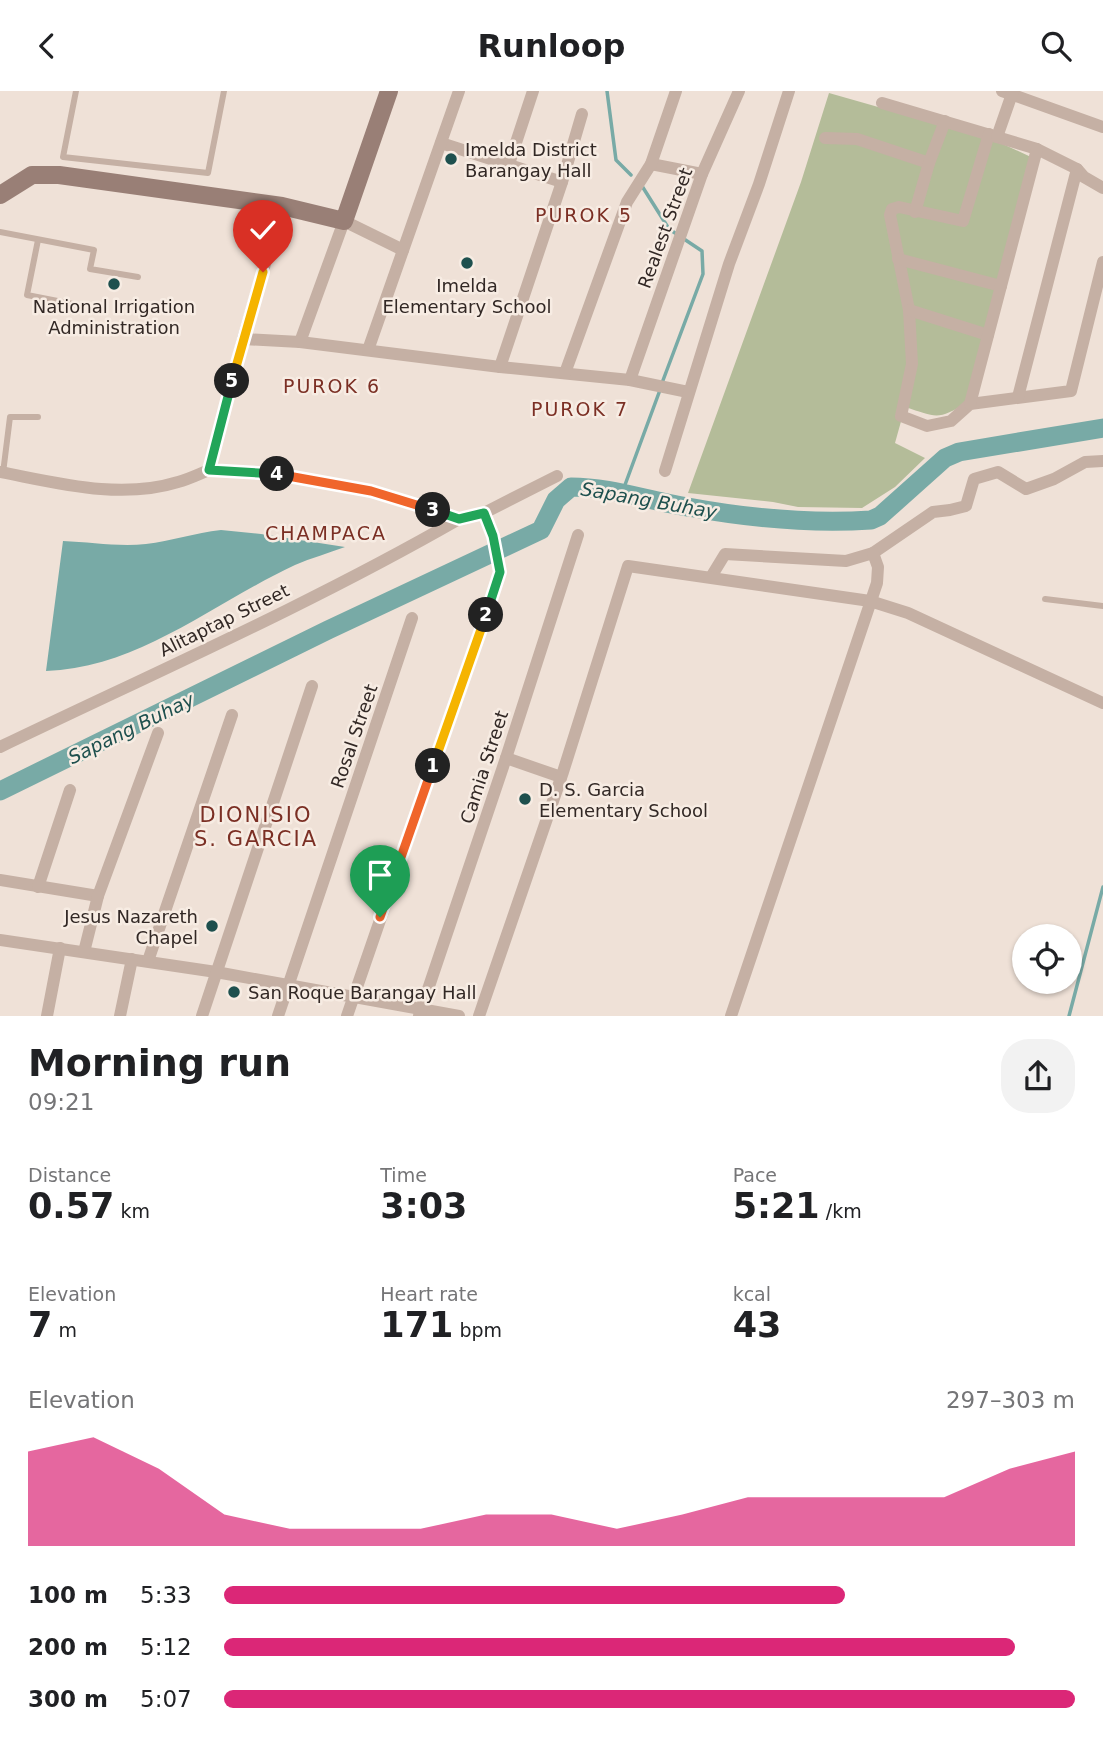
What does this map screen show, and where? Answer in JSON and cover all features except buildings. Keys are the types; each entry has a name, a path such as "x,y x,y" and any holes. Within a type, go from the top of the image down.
{"street":[{"path":"300,342 389,91"},
{"path":"368,350 459,91"},
{"path":"509,164 533,91"},
{"path":"565,373 627,202 651,163 676,91"},
{"name":"Realest Street","path":"630,380 702,174 739,91"},
{"path":"665,471 729,264 759,184 789,91"},
{"path":"1103,127 1009,92 963,221 899,207 892,209 890,215 909,310 912,364 901,416 927,426 951,421 970,404 1071,391 1103,262"},
{"path":"882,103 1037,149 1077,169 1084,177 1103,188"},
{"path":"500,367 583,114"},
{"path":"915,212 944,121"},
{"path":"825,138 857,139 929,163"},
{"path":"441,143 562,182"},
{"path":"970,404 1037,149"},
{"path":"651,163 702,174"},
{"path":"1018,397 1077,169"},
{"path":"0,195 32,175 59,175 282,206 344,221 403,250"},
{"path":"209,470 243,338 282,206"},
{"path":"898,259 1001,286"},
{"path":"909,310 988,335"},
{"path":"243,338 300,342 630,380 688,392"},
{"path":"711,577 725,554 846,561 873,553 933,512 965,506 974,479 998,472 1026,489 1054,479 1086,462 1103,461"},
{"path":"2,472 93,488 131,490 177,482 209,470 271,473 371,491 459,519"},
{"name":"Alitaptap Street","path":"0,747 393,557 459,519 484,513 557,476"},
{"path":"347,1016 500,572 500,561 484,513"},
{"name":"Camia Street","path":"420,1012 578,535"},
{"path":"731,1016 877,583 878,567 873,553"},
{"path":"479,1016 561,777 628,566 870,601 908,613 1103,703"},
{"name":"Rosal Street","path":"278,1016 412,618"},
{"path":"202,1016 312,686"},
{"path":"148,961 232,715"},
{"path":"84,952 98,896 158,733"},
{"path":"506,758 561,777"},
{"path":"38,887 70,790"},
{"path":"0,880 98,896"},
{"path":"0,940 216,972 420,1012 459,1016"},
{"path":"47,1016 60,948"},
{"path":"121,1016 132,959"}],"lane":[{"path":"76,91 63,157 208,173 224,91"},
{"path":"0,232 94,250 90,269 138,277"},
{"path":"38,240 27,295 78,305"},
{"path":"2,472 10,417 38,417"},
{"path":"1045,599 1103,606"}],"green space":[{"path":"829,93 994,140 1031,157 968,402 943,415 905,407 895,443 925,458 895,487 862,508 798,507 688,493 801,182"}],"water":[{"path":"221,530 345,547 295,565 175,631 113,659 46,671 63,541 136,545"}],"waterway":[{"path":"607,91 616,160 631,175"},
{"path":"642,186 669,229 702,251 703,274 662,383"},
{"path":"622,493 660,390"},
{"name":"Sapang Buhay","path":"0,791 328,630 541,530 556,500 571,487 601,489 756,517 802,521 871,520 880,516 945,458 959,452 1103,428"},
{"path":"1069,1016 1103,887"}],"place":[{"name":"Imelda District Barangay Hall","path":"451,159"},
{"name":"Imelda Elementary School","path":"467,263"},
{"name":"National Irrigation Administration","path":"114,284"},
{"name":"D. S. Garcia Elementary School","path":"525,799"},
{"name":"Jesus Nazareth Chapel","path":"212,926"},
{"name":"San Roque Barangay Hall","path":"234,992"}],"district":[{"name":"PUROK 5","path":"584,215"},
{"name":"PUROK 6","path":"332,386"},
{"name":"PUROK 7","path":"580,409"},
{"name":"CHAMPACA","path":"326,533"},
{"name":"DIONISIO S. GARCIA","path":"256,827"}],"route":[{"path":"263,272 209,470 271,473 371,491 459,519 484,513 500,561 500,572 492,597 380,917"}]}
